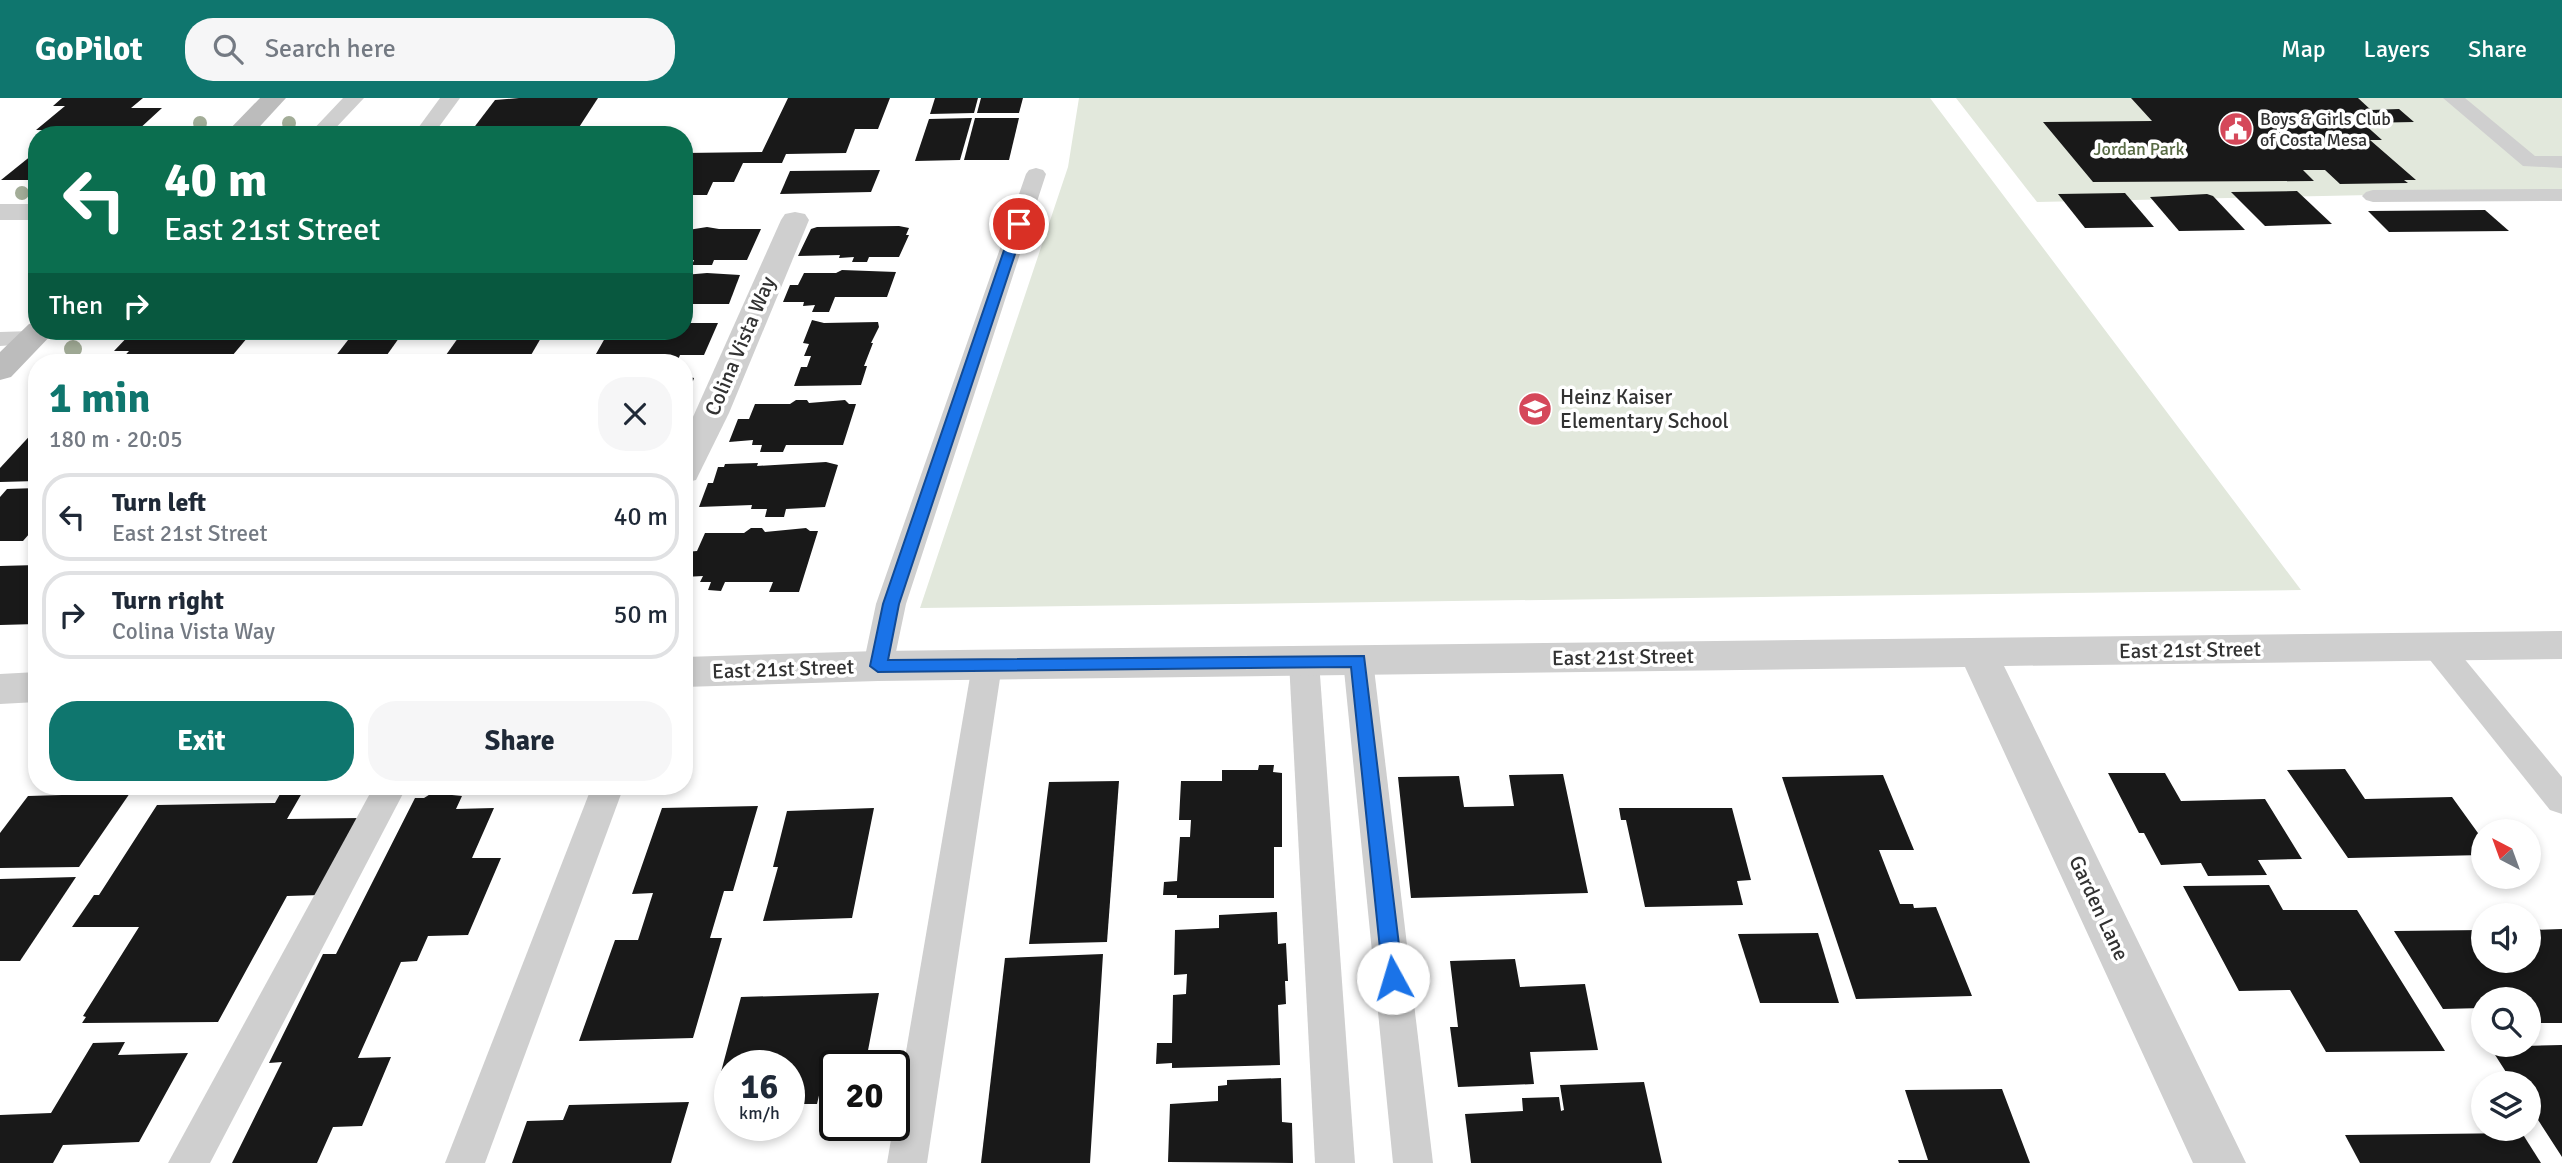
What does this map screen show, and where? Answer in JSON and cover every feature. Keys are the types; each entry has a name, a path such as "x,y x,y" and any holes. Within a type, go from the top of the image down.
{"street":[{"path":"246,126 274,98"},
{"path":"0,212 28,212"},
{"name":"Colina Vista Way","path":"693,454 795,220"},
{"path":"0,370 31,340"},
{"name":"East 21st Street","path":"693,672 878,666 2562,645"},
{"name":"Garden Lane","path":"1978,652 2220,1163"},
{"path":"0,688 28,687"}],"lane":[{"path":"327,126 354,98"},
{"path":"430,126 450,98"},
{"path":"2453,98 2530,162 2562,162"},
{"path":"878,666 891,604 1036,174"},
{"path":"2373,196 2562,195"},
{"path":"0,339 28,336"},
{"path":"2437,647 2562,801"},
{"path":"1358,660 1413,1163"},
{"path":"1304,661 1335,1163"},
{"path":"908,1163 987,665"},
{"path":"188,1163 386,795"},
{"path":"465,1163 605,795"}],"green space":[{"name":"Heinz Kaiser Elementary School","path":"1079,98 1930,98 2301,590 920,608 1068,167"},
{"name":"Jordan Park","path":"1956,98 2562,98 2562,191 2037,202"}],"building":[{"path":"62,98 143,98 131,108 162,108 142,126 41,126 65,106 53,106"},
{"path":"598,98 580,126 475,126 495,100"},
{"path":"788,98 890,98 878,129 855,129 846,153 786,154 782,163 743,163 734,182 713,182 707,195 693,195 693,153 762,152"},
{"path":"935,98 978,98 974,113 930,114"},
{"path":"981,98 1023,98 1019,113 977,113"},
{"path":"2131,98 2358,98 2371,110 2399,109 2414,122 2363,123 2382,140 2370,140 2416,180 2404,180 2408,183 2340,184 2325,170 2303,170 2314,181 2093,182 2043,122 2152,121"},
{"path":"972,118 960,160 915,161 929,119"},
{"path":"975,118 1019,118 1009,160 964,160"},
{"path":"28,158 28,180 1,180"},
{"path":"880,170 871,192 780,194 790,171"},
{"path":"2297,191 2332,224 2265,226 2231,192"},
{"path":"2125,193 2154,227 2085,228 2058,194"},
{"path":"2213,196 2245,230 2179,231 2150,197"},
{"path":"2485,210 2509,231 2389,232 2368,211"},
{"path":"707,227 761,229 747,260 714,260 712,265 693,265 693,229"},
{"path":"817,227 909,228 906,235 909,235 899,257 869,257 867,262 852,262 854,257 839,258 840,255 798,256 811,229"},
{"path":"842,270 896,272 887,297 835,297 829,312 812,312 815,305 803,306 804,302 783,302 790,285 798,285 804,273 836,273"},
{"path":"693,274 740,275 729,304 693,304"},
{"path":"812,320 824,323 878,322 879,327 871,343 861,385 794,386 801,367 807,367 811,356 804,356 809,344 803,343"},
{"path":"693,323 718,323 704,355 596,354 604,340 693,340"},
{"path":"124,340 245,340 234,354 126,354 129,351 114,351"},
{"path":"348,340 398,340 388,354 337,354"},
{"path":"457,340 540,340 532,354 447,354"},
{"path":"796,400 807,400 809,403 845,400 849,404 856,404 843,445 786,445 783,452 760,452 762,445 752,445 753,440 729,442 738,419 749,419 755,404 790,404"},
{"path":"28,438 28,481 0,482 0,468"},
{"path":"826,462 838,465 825,507 786,509 784,517 765,517 767,509 751,509 752,505 699,507 708,483 713,483 718,467 724,467 725,464 758,463 757,466"},
{"path":"28,488 28,535 23,541 0,541 0,497 7,489"},
{"path":"751,528 762,528 765,532 806,528 818,531 799,592 769,592 773,582 725,582 721,591 708,590 711,582 700,582 703,576 693,577 693,551 697,551 705,533 744,533"},
{"path":"28,565 28,624 0,625 0,566"},
{"path":"1259,765 1274,765 1273,772 1282,773 1282,847 1274,847 1274,898 1177,898 1177,895 1163,895 1164,882 1177,881 1180,837 1190,837 1191,820 1179,820 1181,781 1222,781 1222,770 1258,770"},
{"path":"2345,769 2365,799 2452,797 2471,823 2471,855 2348,858 2287,770"},
{"path":"2108,773 2165,773 2181,801 2265,799 2302,859 2258,860 2267,875 2208,876 2201,863 2161,865 2144,833 2139,833"},
{"path":"1563,774 1588,893 1411,898 1398,777 1459,776 1464,807 1514,806 1509,775"},
{"path":"1883,775 1914,850 1879,850 1900,904 1913,904 1914,908 1936,907 1972,996 1856,999 1782,777"},
{"path":"1119,781 1107,942 1029,944 1049,782"},
{"path":"129,795 79,867 0,868 0,833 28,796"},
{"path":"279,795 301,795 287,819 362,818 321,895 287,896 218,1022 82,1023 86,1017 83,1016 139,927 72,927 94,895 99,895 157,805 275,803"},
{"path":"429,795 462,796 456,809 494,808 472,858 501,858 468,935 428,936 417,961 401,962 358,1058 391,1057 362,1126 333,1127 317,1163 232,1163 282,1062 269,1063 323,954 336,954 415,798"},
{"path":"758,806 733,891 724,891 710,938 722,938 693,1038 579,1041 615,940 638,940 653,893 632,894 662,808"},
{"path":"874,808 852,918 763,921 778,867 773,867 787,811"},
{"path":"1619,808 1732,808 1751,880 1737,881 1743,905 1645,907 1626,820 1621,820"},
{"path":"76,877 20,961 0,961 0,879"},
{"path":"2269,885 2283,910 2357,910 2445,1051 2326,1052 2290,990 2239,991 2183,886"},
{"path":"1277,912 1278,944 1286,943 1288,981 1285,981 1286,1004 1278,1005 1280,1065 1172,1068 1172,1063 1156,1064 1157,1043 1172,1043 1173,995 1186,994 1187,974 1174,975 1175,930 1219,928 1219,915"},
{"path":"2562,929 2562,1023 2541,1023 2541,987 2471,987 2471,1008 2443,1009 2394,931 2471,930 2471,973 2541,973 2541,930"},
{"path":"1818,933 1839,1003 1760,1003 1738,934"},
{"path":"1103,954 1090,1163 981,1163 1005,958"},
{"path":"1515,959 1520,987 1585,984 1598,1050 1530,1052 1534,1084 1458,1087 1450,1027 1458,1027 1450,961"},
{"path":"879,993 868,1050 819,1050 817,1104 805,1104 805,1050 727,1050 741,997"},
{"path":"125,1042 118,1055 188,1053 139,1142 63,1145 53,1163 0,1163 0,1115 51,1113 93,1043"},
{"path":"2562,1045 2562,1157 2541,1125 2541,1071 2505,1071 2496,1057 2541,1057 2541,1046"},
{"path":"1281,1078 1282,1122 1292,1123 1293,1163 1168,1162 1170,1104 1218,1101 1218,1086 1227,1085 1227,1080"},
{"path":"1644,1082 1662,1163 1471,1163 1465,1114 1523,1111 1522,1098 1559,1097 1561,1111 1564,1110 1560,1085"},
{"path":"2002,1089 2030,1163 1899,1163 1898,1160 1928,1160 1905,1090"},
{"path":"689,1102 671,1163 512,1163 527,1121 563,1120 569,1105"},
{"path":"2471,1134 2471,1141 2527,1141 2541,1163 2360,1163 2345,1135"}],"place":[{"name":"Boys & Girls Club of Costa Mesa","path":"2236,129"},
{"name":"Heinz Kaiser Elementary School","path":"1535,409"}],"route":[{"path":"1019,224 891,604 878,666 1358,660 1393,978"}]}
